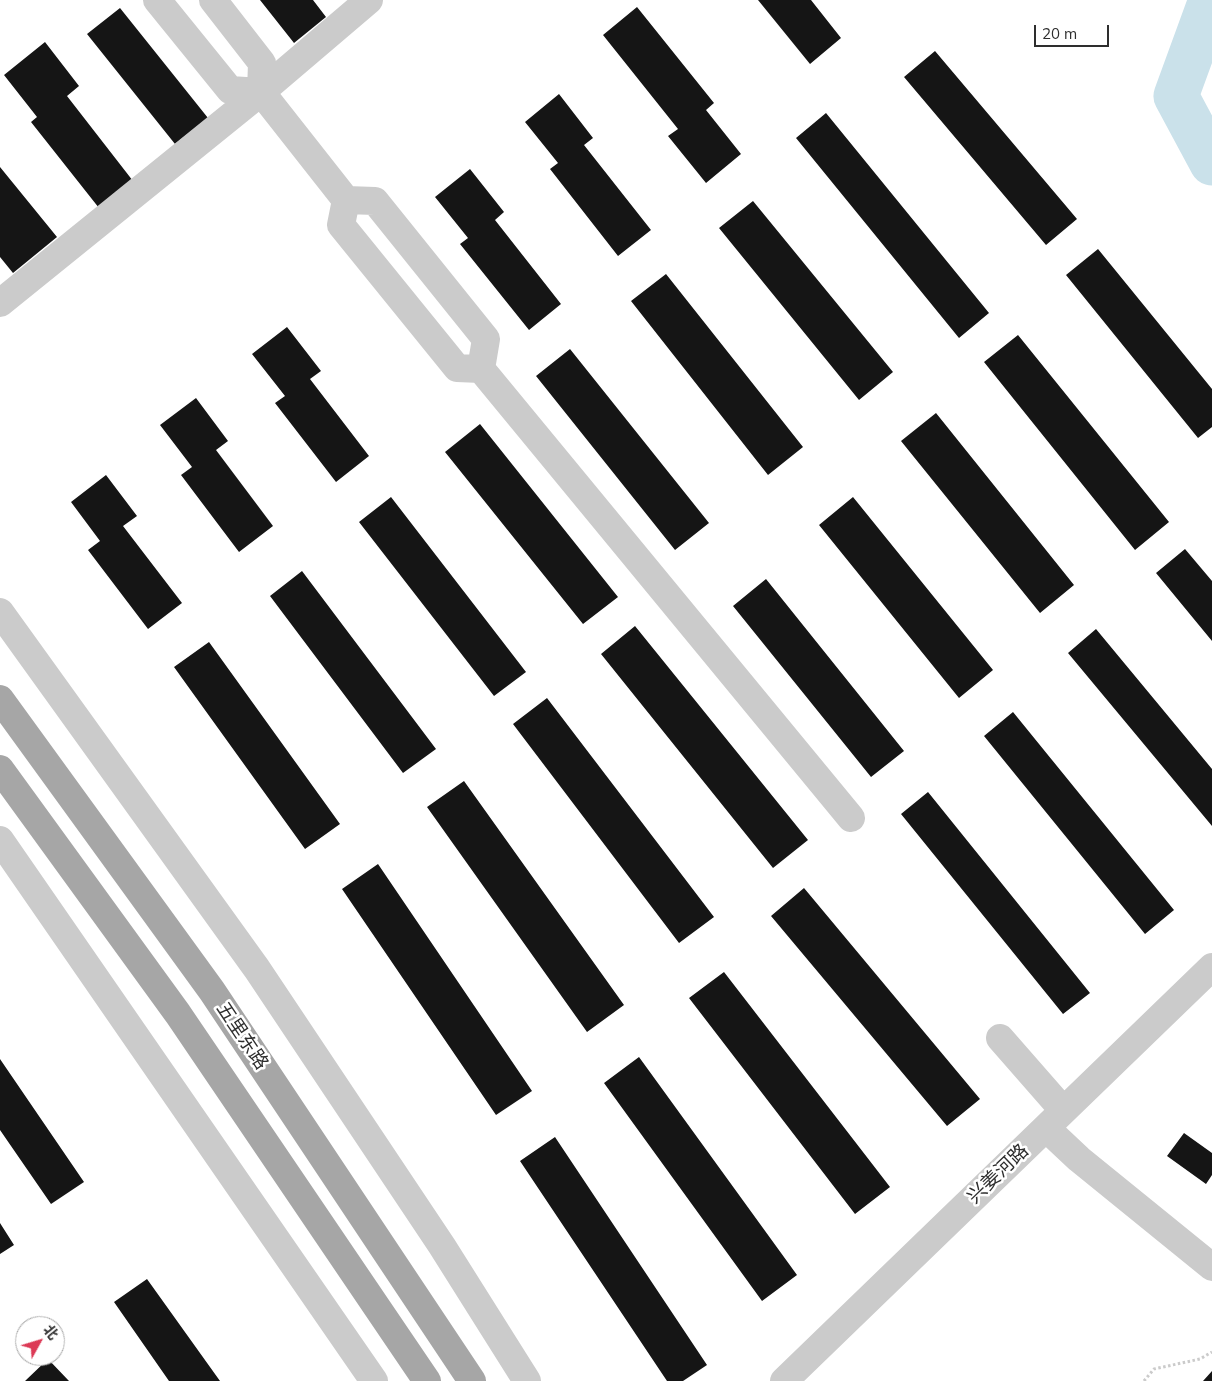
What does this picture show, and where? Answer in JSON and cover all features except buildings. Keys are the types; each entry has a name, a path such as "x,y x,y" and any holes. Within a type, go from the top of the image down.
{"main road":[{"name":"五里东路","path":"0,699 212,991 472,1381"},
{"path":"0,769 178,1014 427,1381"}],"street":[{"path":"157,0 230,90 268,101"},
{"path":"213,0 262,63 268,101 346,200 376,201 486,339 481,369"},
{"path":"0,303 268,101 369,0"},
{"path":"346,200 341,225 457,368 481,369 851,818"},
{"path":"0,612 257,969 442,1246 527,1381"},
{"path":"0,840 31,882 374,1381"},
{"name":"兴姜河路","path":"784,1381 1212,967"},
{"path":"1000,1038 1084,1163 1212,1266"}],"path":[{"path":"1144,1381 1154,1370 1200,1359 1212,1352"}],"waterway":[{"path":"1211,0 1176,96 1212,163"}]}
